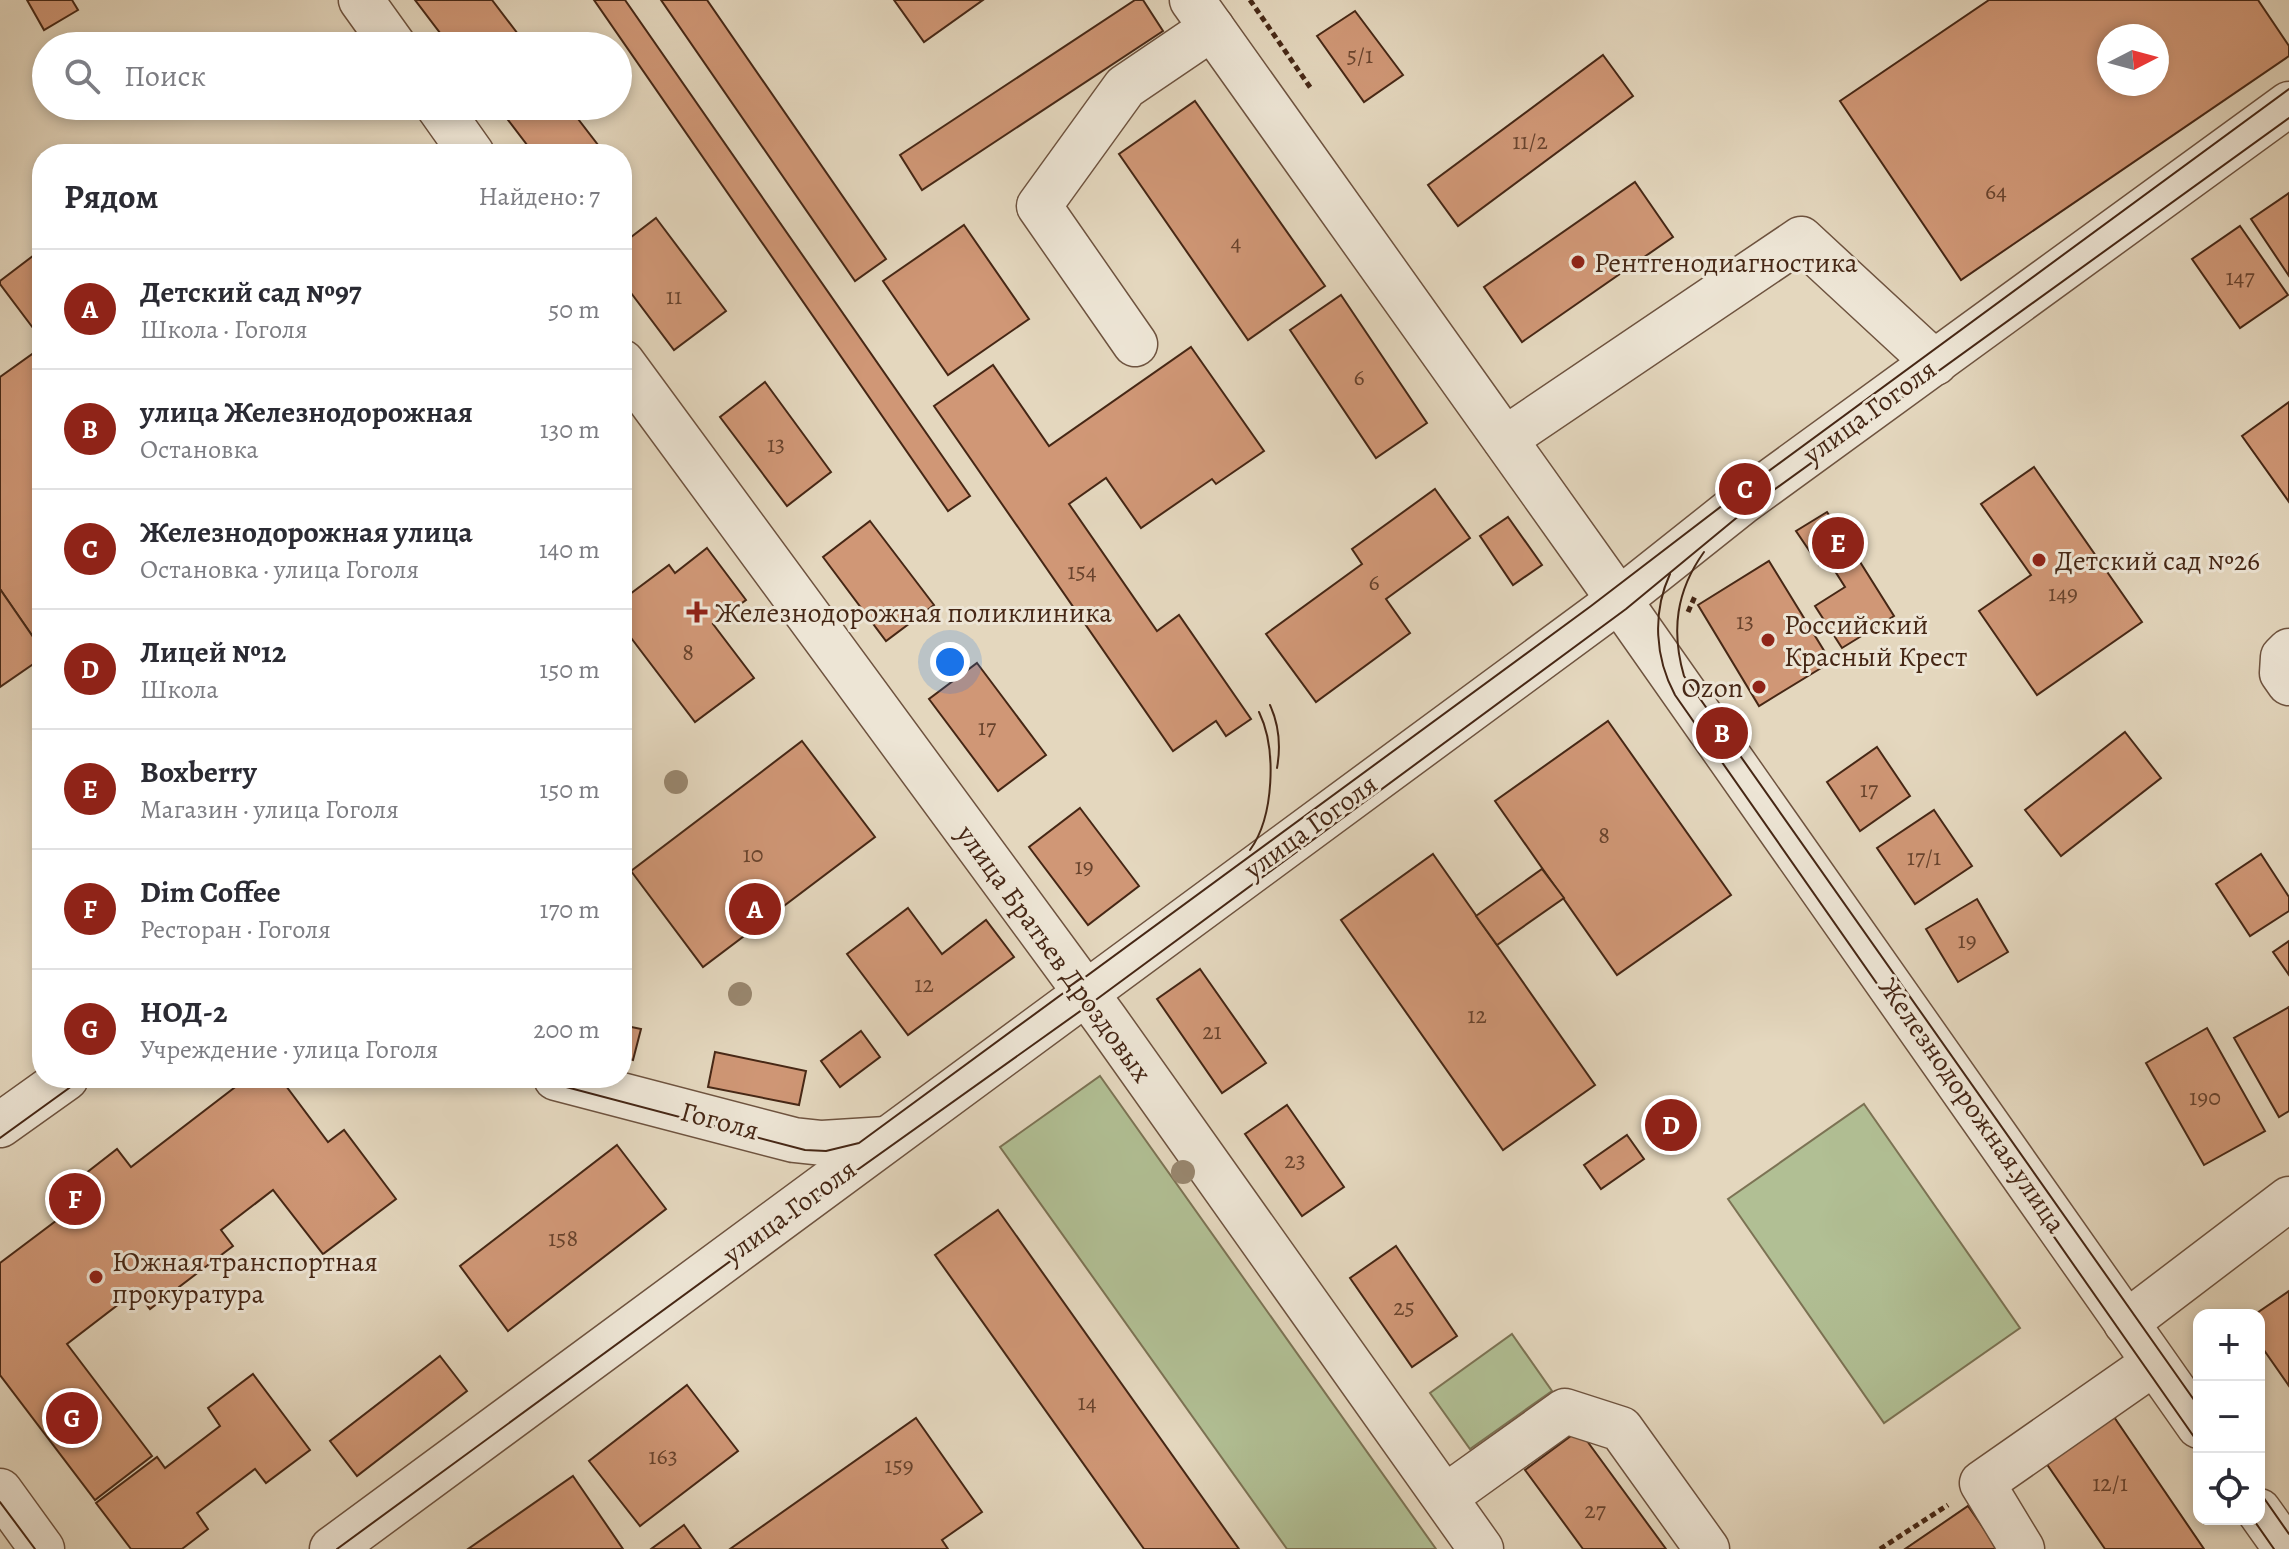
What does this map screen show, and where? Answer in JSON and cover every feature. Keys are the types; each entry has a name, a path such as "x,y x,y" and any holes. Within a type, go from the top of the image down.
{"street":[{"path":"361,0 384,32"},
{"path":"1135,344 1039,206 1125,87 1202,14"},
{"name":"Железнодорожная улица","path":"1202,14 1619,600 2193,1418"},
{"name":"улица Гоголя","path":"332,1549 1619,600 1741,503 2289,104"},
{"path":"448,120 465,144"},
{"path":"1505,439 1801,239 1935,363"},
{"name":"улица Братьев Дроздовых","path":"632,376 1086,992 1481,1549"},
{"path":"2289,651 2283,657 2282,673 2289,683"},
{"path":"0,1125 52,1088"},
{"name":"Гоголя","path":"594,1088 794,1140 822,1143 886,1139"},
{"path":"2126,1323 2289,1199"},
{"path":"2022,1549 1982,1483 2154,1363"},
{"path":"1445,1497 1565,1411 1621,1429 1707,1549"},
{"path":"0,1491 42,1549"},
{"path":"2265,1519 2286,1549"}],"path":[{"path":"1880,1549 1982,1483"}],"green space":[{"path":"1100,1076 1436,1549 1287,1549 1000,1147"},
{"path":"1864,1104 2020,1328 1884,1423 1728,1199"},
{"path":"1512,1334 1552,1391 1470,1449 1430,1393"}],"building":[{"path":"27,0 72,0 78,10 44,30"},
{"path":"415,0 492,0 516,32 439,32"},
{"path":"594,0 625,0 970,496 948,511 632,55 632,32 616,32"},
{"path":"661,0 707,0 886,259 855,281"},
{"path":"894,0 983,0 924,42"},
{"path":"1135,0 1143,0 1163,31 922,190 900,155"},
{"path":"1989,0 2258,0 2289,46 2289,56 1961,280 1840,101"},
{"path":"1355,11 1403,75 1364,102 1317,36"},
{"path":"1603,55 1633,96 1458,226 1428,185"},
{"path":"1195,101 1325,286 1248,340 1119,154"},
{"path":"508,120 579,120 597,144 526,144"},
{"name":"Рентгенодиагностика","path":"1635,182 1673,237 1522,342 1484,287"},
{"path":"2289,193 2289,276 2251,219"},
{"path":"656,218 726,311 674,350 632,294 632,236"},
{"path":"964,225 1029,319 948,375 883,281"},
{"path":"2240,226 2288,295 2240,328 2192,259"},
{"path":"32,257 32,327 0,284"},
{"path":"1341,295 1427,423 1376,458 1290,330"},
{"path":"1191,347 1264,451 1216,484 1212,479 1141,528 1106,478 1069,504 1157,631 1179,615 1251,719 1226,736 1216,721 1173,751 934,406 993,365 1049,446"},
{"path":"32,354 32,635 0,589 0,377"},
{"path":"765,382 831,472 787,506 720,417"},
{"path":"2289,402 2289,502 2242,436"},
{"path":"2034,467 2142,622 2037,695 1979,611 2031,575 1981,504"},
{"path":"1435,489 1470,538 1386,599 1410,633 1316,702 1266,634 1362,564 1352,549"},
{"path":"1827,512 1850,546 1819,565 1796,531"},
{"path":"1508,517 1542,565 1513,585 1480,536"},
{"path":"870,521 934,605 886,641 823,557"},
{"path":"1850,546 1894,616 1842,648 1815,606 1845,587 1828,560"},
{"path":"707,548 746,600 713,624 754,678 695,722 632,639 632,593 669,565 675,573"},
{"name":"Российский Красный Крест","path":"1769,561 1831,662 1759,706 1698,605"},
{"path":"0,589 32,635 32,665 0,687"},
{"path":"977,663 1046,755 998,791 929,699"},
{"path":"1608,721 1731,895 1617,975 1495,801"},
{"path":"2125,732 2161,778 2061,856 2025,810"},
{"path":"802,741 875,837 703,967 632,870"},
{"path":"1877,747 1910,796 1860,831 1827,782"},
{"path":"1080,808 1139,886 1088,925 1029,847"},
{"path":"1934,810 1972,866 1915,904 1877,848"},
{"path":"1433,854 1595,1085 1503,1150 1341,920"},
{"path":"2261,854 2289,897 2289,911 2250,936 2216,884"},
{"path":"1542,869 1564,898 1497,945 1476,916"},
{"path":"1977,899 2008,952 1958,982 1926,929"},
{"path":"908,908 942,954 986,920 1014,957 908,1035 847,954"},
{"path":"2289,941 2289,975 2273,952"},
{"path":"1200,969 1266,1063 1222,1093 1157,999"},
{"path":"2289,1007 2289,1111 2279,1117 2234,1038"},
{"path":"632,1027 641,1029 632,1060"},
{"path":"2207,1028 2265,1131 2204,1165 2146,1063"},
{"path":"861,1031 880,1057 840,1087 821,1061"},
{"path":"715,1052 806,1071 799,1105 708,1087"},
{"name":"Южная транспортная прокуратура","path":"234,1088 288,1088 328,1142 344,1130 396,1199 323,1254 273,1190 221,1230 233,1246 150,1309 136,1291 67,1344 152,1456 95,1500 0,1375 0,1263 69,1211 58,1195 117,1149 131,1167"},
{"path":"1287,1105 1344,1187 1302,1216 1245,1134"},
{"path":"1627,1135 1644,1159 1601,1189 1584,1165"},
{"path":"617,1145 666,1209 508,1331 460,1266"},
{"path":"998,1210 1239,1549 1144,1549 935,1255"},
{"path":"1396,1246 1457,1336 1412,1367 1350,1278"},
{"path":"2289,1291 2289,1386 2265,1352 2263,1309"},
{"path":"440,1356 467,1391 357,1476 330,1441"},
{"path":"253,1374 310,1450 266,1483 255,1469 197,1513 208,1529 182,1549 131,1549 96,1503 157,1457 165,1468 220,1426 208,1408"},
{"path":"687,1385 738,1451 640,1526 589,1461"},
{"path":"2112,1414 2204,1549 2105,1549 2044,1460"},
{"path":"916,1418 982,1512 942,1540 948,1549 730,1549"},
{"path":"1579,1430 1666,1549 1583,1549 1525,1470"},
{"path":"573,1476 623,1549 468,1549"},
{"path":"1968,1506 1998,1549 1905,1549"},
{"path":"684,1525 701,1549 651,1549"}],"tram line":[{"path":"570,1088 805,1150 826,1151 859,1143 2289,89"},
{"path":"337,1549 766,1235 1093,1002 1626,609 1746,510 2289,118"},
{"path":"1704,552 1687,582 1679,612 1678,643 1684,676 2193,1398"},
{"path":"1670,574 1660,604 1658,635 1663,666 1675,695 2193,1435"},
{"path":"1270,705 1278,736 1277,768"},
{"path":"1250,850 1264,820 1270,782 1269,745 1259,712"},
{"path":"0,1138 69,1088"},
{"path":"2265,1500 2289,1534"},
{"path":"0,1502 35,1549"},
{"path":"2257,1525 2274,1549"}],"place":[{"name":"Рентгенодиагностика","path":"1578,262"},
{"name":"Железнодорожная улица","path":"1745,489"},
{"name":"Boxberry","path":"1838,543"},
{"name":"Детский сад №26","path":"2039,560"},
{"name":"Железнодорожная поликлиника","path":"697,612"},
{"name":"Российский Красный Крест","path":"1768,640"},
{"name":"Ozon","path":"1759,687"},
{"name":"улица Железнодорожная","path":"1722,733"},
{"name":"Детский сад №97","path":"755,909"},
{"name":"Лицей №12","path":"1671,1125"},
{"name":"Dim Coffee","path":"75,1199"},
{"name":"Южная транспортная прокуратура","path":"96,1277"},
{"name":"НОД-2","path":"72,1418"}]}
